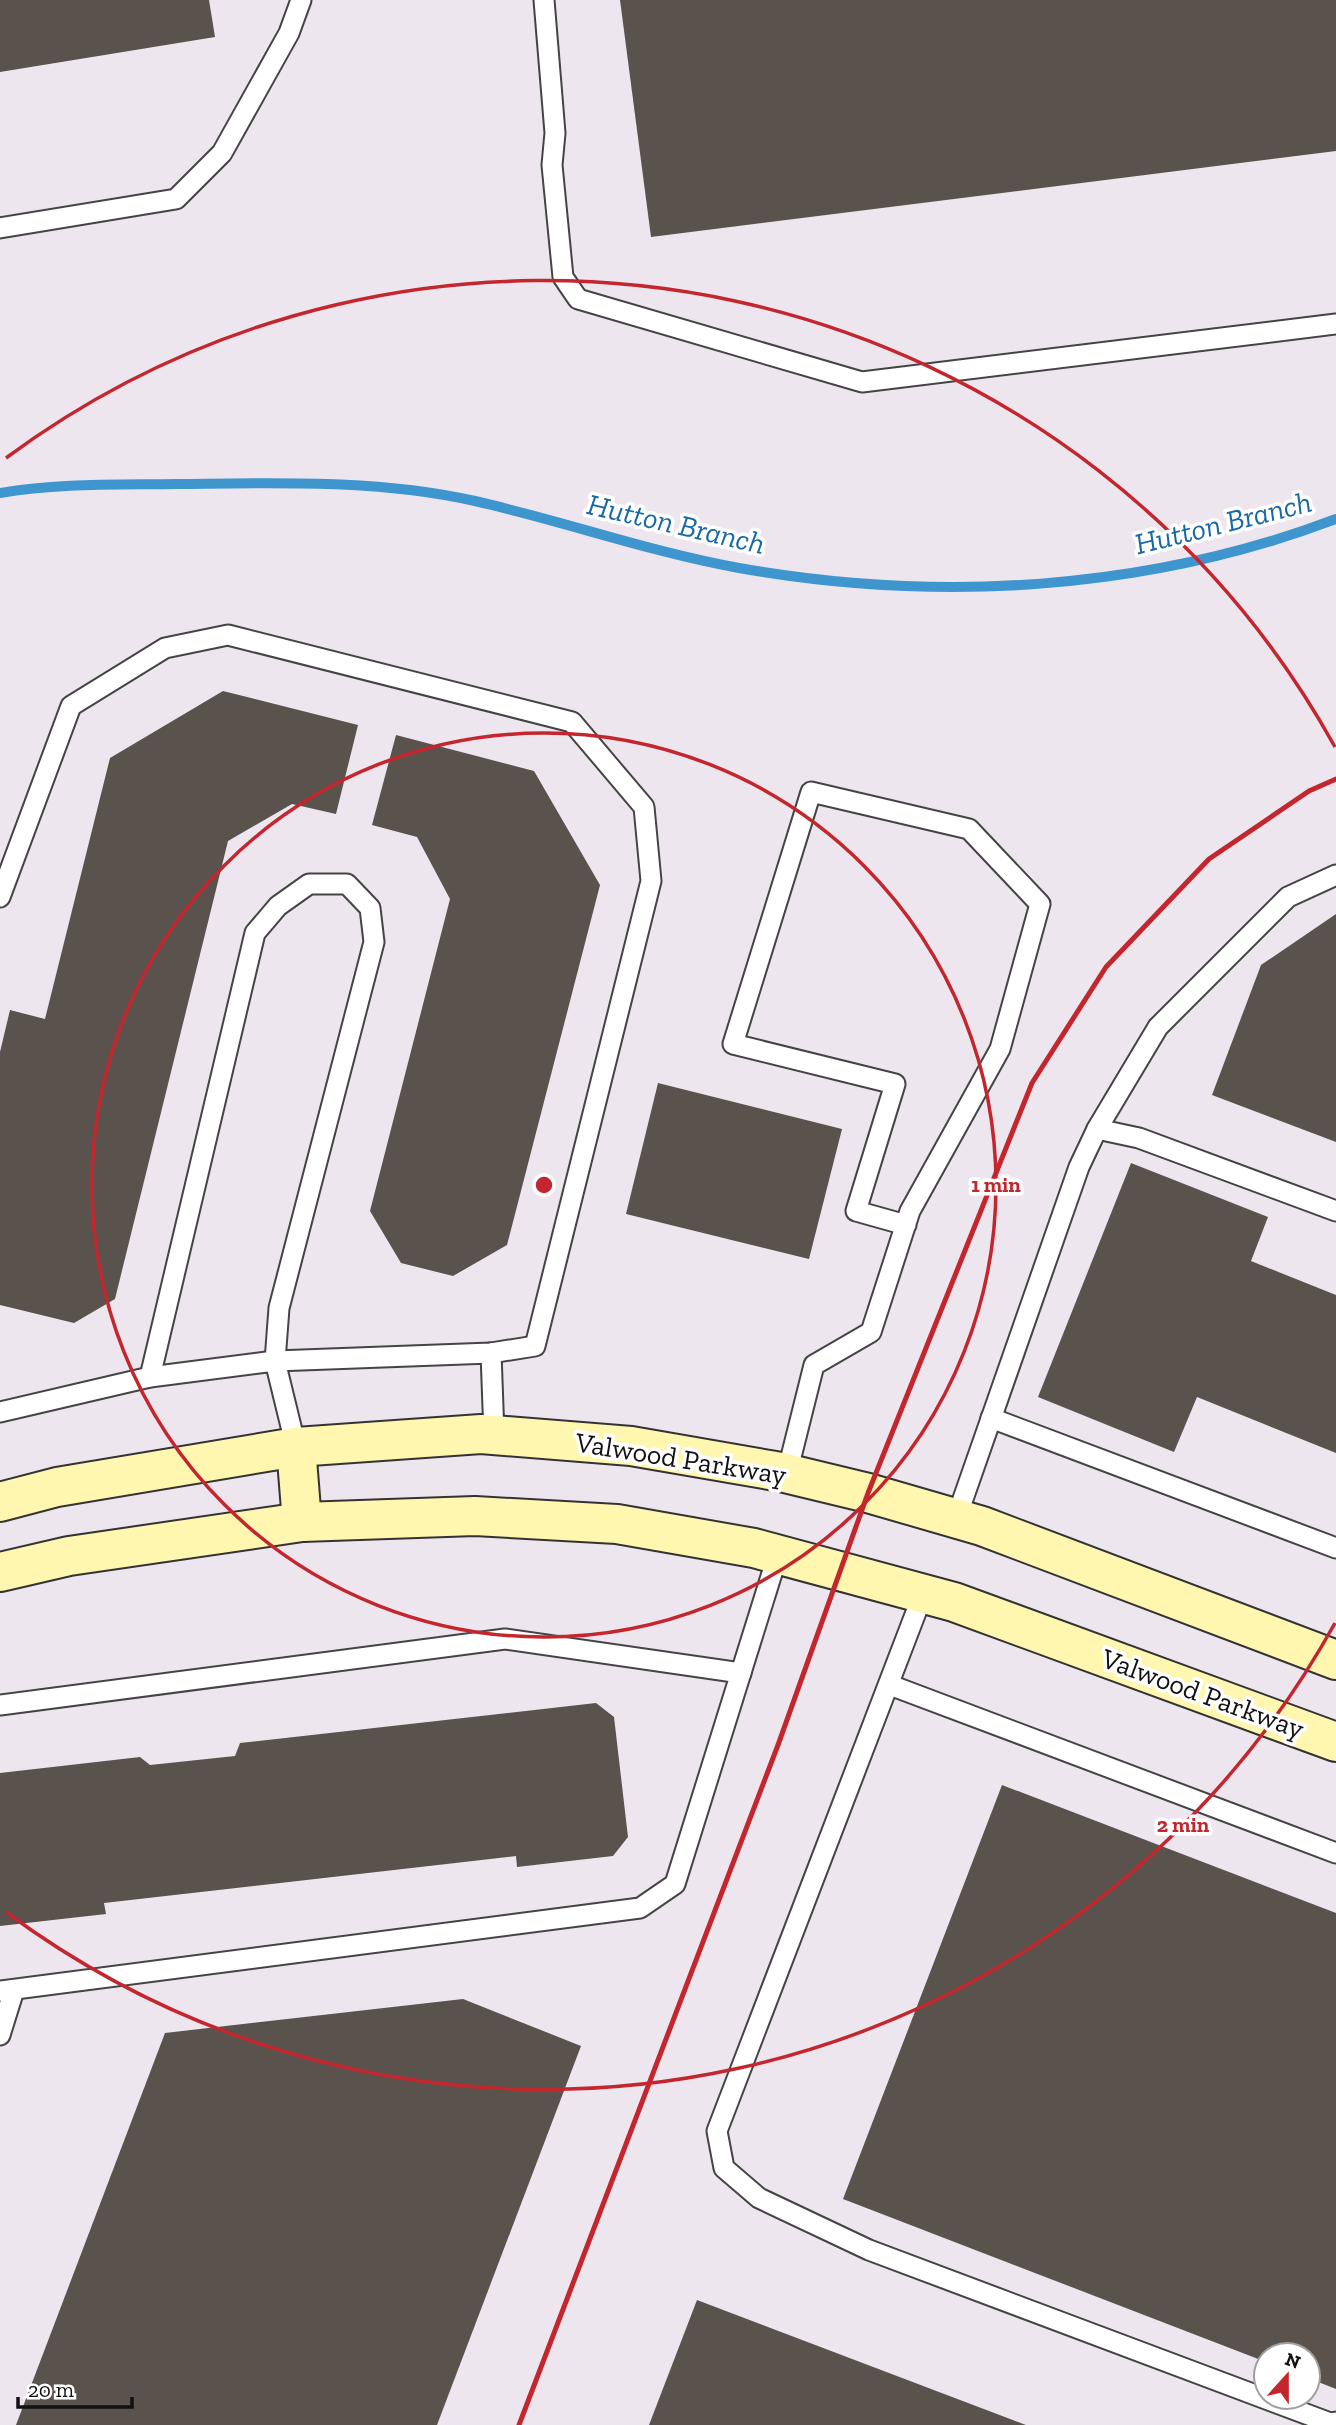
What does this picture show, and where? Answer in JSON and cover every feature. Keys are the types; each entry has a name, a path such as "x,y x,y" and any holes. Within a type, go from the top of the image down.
{"main road":[{"name":"Valwood Parkway","path":"0,1502 57,1487 296,1447 494,1435 631,1446 787,1473 982,1526 1336,1660"},
{"path":"296,1447 302,1522"},
{"name":"Valwood Parkway","path":"0,1572 69,1556 302,1522 475,1516 617,1524 778,1553 954,1602 1336,1742"}],"lane":[{"path":"286,0 289,33"},
{"path":"0,228 176,199 222,153 289,33 301,0"},
{"path":"544,0 555,133 552,165 563,277 578,299 862,382 1336,324"},
{"path":"0,897 71,706 165,648 228,635 572,722 644,807 651,880 535,1346 491,1353 275,1361 150,1377 0,1412"},
{"path":"787,1473 814,1365 872,1332 906,1224 910,1211 1000,1049 1041,904 969,829 811,792 733,1044 895,1084 856,1211 906,1224"},
{"path":"956,1519 1079,1167 1097,1129 1158,1027 1288,897 1336,875"},
{"path":"150,1377 255,933 278,906 309,884 346,884 370,908 374,942 279,1308 275,1361 296,1447"},
{"path":"1097,1129 1139,1138 1336,1211"},
{"path":"491,1353 494,1435"},
{"path":"991,1418 1336,1548"},
{"path":"0,2035 7,1991 640,1908 675,1884 778,1553"},
{"path":"923,1594 717,2131 724,2168 759,2198 869,2250 1333,2422"},
{"path":"0,1705 505,1639 741,1673"},
{"path":"890,1685 1336,1853"}],"shaded area":[{"path":"0,0 1336,0 1336,2425 0,2425"}],"building":[{"path":"0,0 209,0 215,37 0,72"},
{"path":"620,0 1336,0 1336,151 651,237"},
{"path":"223,691 358,725 336,814 292,804 228,841 115,1299 74,1323 0,1305 0,1052 10,1010 45,1019 110,758"},
{"path":"396,735 534,771 600,885 507,1245 453,1276 401,1263 370,1211 450,899 417,837 372,825"},
{"path":"1336,914 1336,1142 1212,1095 1261,965"},
{"path":"658,1083 842,1129 809,1259 626,1214"},
{"path":"1131,1163 1268,1217 1251,1261 1336,1295 1336,1453 1197,1397 1174,1452 1038,1397"},
{"path":"596,1703 614,1717 628,1837 613,1856 517,1867 516,1856 104,1903 106,1914 0,1926 0,1773 140,1757 150,1765 235,1756 240,1743"},
{"path":"1002,1785 1336,1913 1336,2389 1322,2384 1322,2341 1252,2341 1252,2357 843,2199"},
{"path":"463,1999 581,2046 437,2425 16,2425 165,2033"},
{"path":"697,2300 1026,2425 649,2425"}],"waterway":[{"name":"Hutton Branch","path":"0,493 88,485 252,483 401,489 475,501 673,554 739,568 814,579 965,587 1041,584 1191,562 1264,543 1336,519"}],"railway":[{"path":"519,2425 778,1745 868,1493 1032,1083 1106,967 1209,859 1309,791 1336,779"}]}
